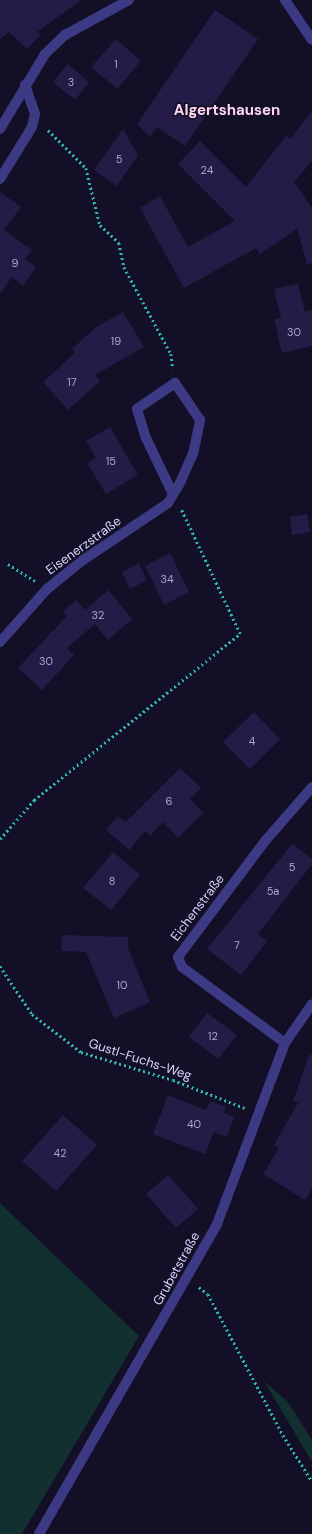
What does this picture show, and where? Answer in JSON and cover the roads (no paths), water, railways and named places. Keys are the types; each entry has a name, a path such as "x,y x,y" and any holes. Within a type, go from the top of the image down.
{"street":[{"path":"0,129 25,85 45,54 65,35 128,0"},
{"path":"285,0 312,40"},
{"path":"0,179 32,127 36,114 25,85"},
{"name":"Eisenerzstraße","path":"0,642 47,589 83,560 171,499 193,454 200,420 175,383 137,409 146,438 171,499"},
{"name":"Eichenstraße","path":"285,1042 182,967 178,957 266,840 312,786"},
{"name":"Grubetstraße","path":"39,1534 188,1278 216,1224 285,1042 312,1004"}],"district":[{"name":"Algertshausen","path":"227,111"}]}
